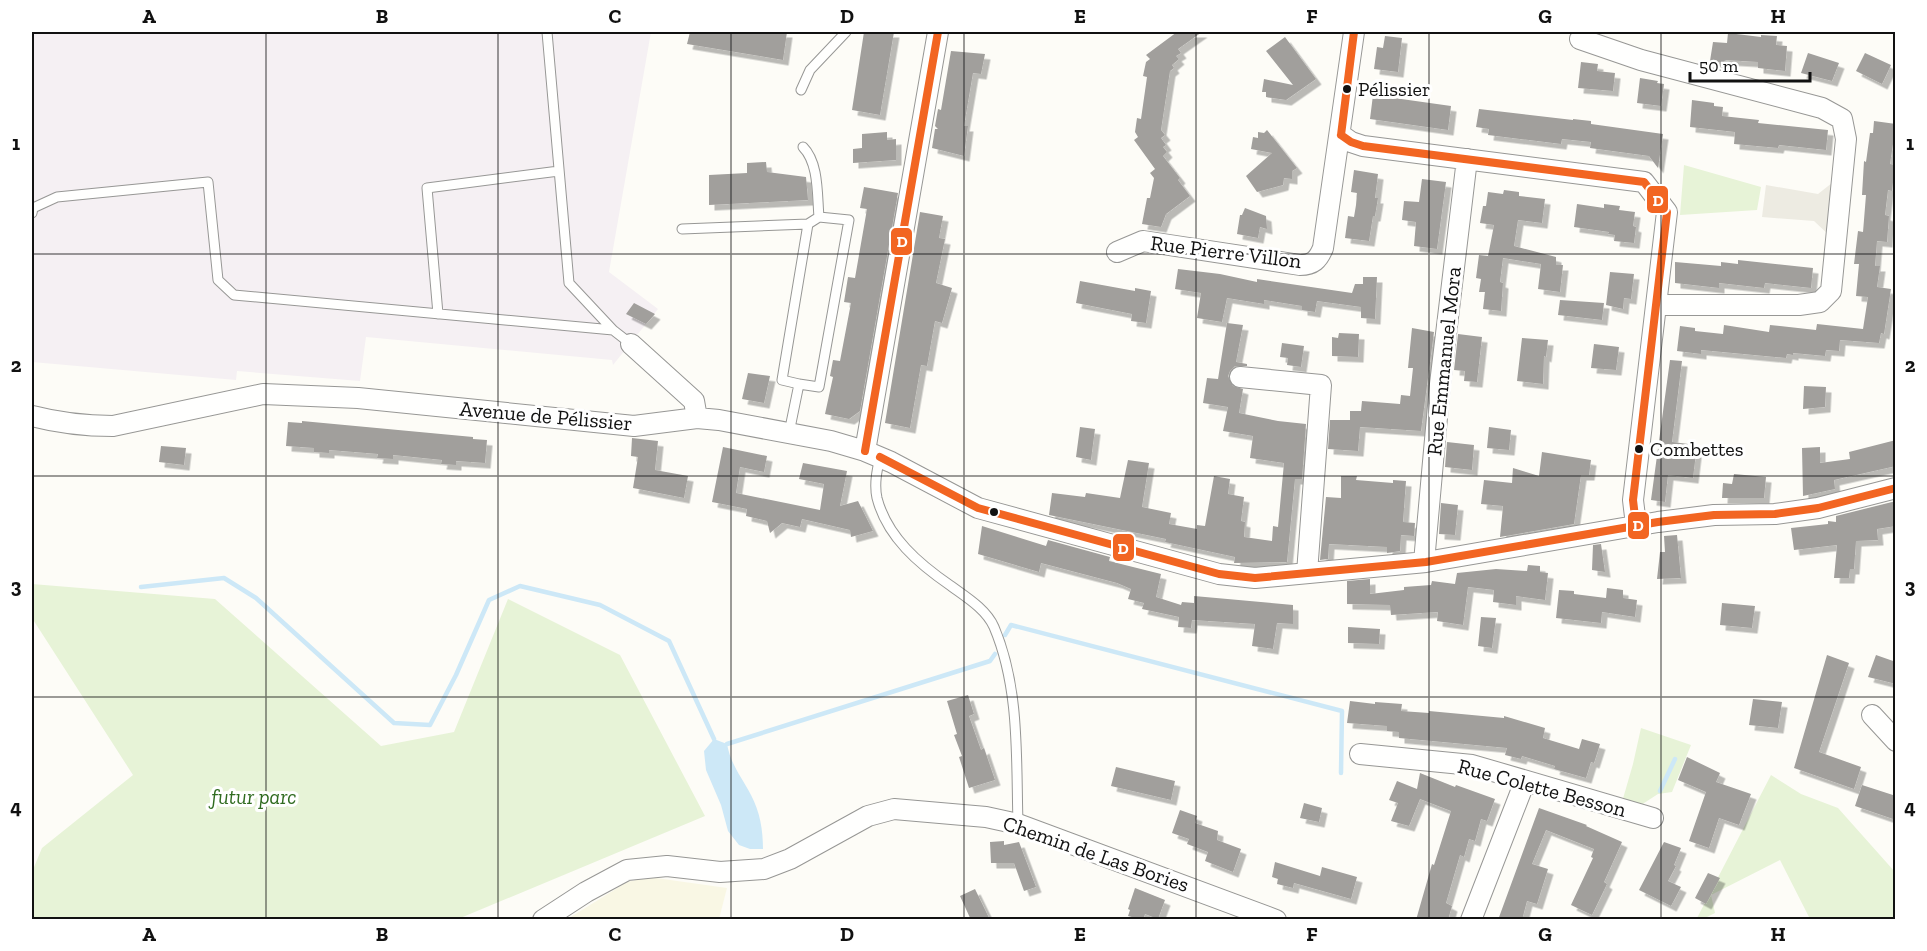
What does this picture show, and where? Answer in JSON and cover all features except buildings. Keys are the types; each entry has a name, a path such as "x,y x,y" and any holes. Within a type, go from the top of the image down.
{"street":[{"path":"873,454 938,32"},
{"path":"1354,32 1341,135 1351,142 1363,146 1644,182 1667,212 1633,500 1636,525"},
{"path":"1580,39 1641,60 1822,108 1842,119 1846,139 1831,291 1821,302 1799,305 1657,305"},
{"name":"Rue Pierre Villon","path":"1117,252 1143,241 1309,265 1320,257 1323,248 1341,135"},
{"name":"Rue Emmanuel Mora","path":"1424,562 1440,384 1467,159"},
{"path":"631,344 694,401 697,418"},
{"path":"1240,377 1321,386 1308,573"},
{"name":"Avenue de Pélissier","path":"32,416 55,422 113,426 263,394 358,398 634,426 697,418 831,441 873,454 978,508 1219,574 1255,578 1424,562 1636,525 1714,515 1786,512 1818,508 1896,488"},
{"path":"1872,715 1896,741"},
{"name":"Rue Colette Besson","path":"1360,754 1472,765 1653,818"},
{"path":"1471,920 1525,781"},
{"name":"Chemin de Las Bories","path":"543,920 586,892 627,870 667,866 720,872 764,869 790,859 868,816 894,809 986,817 1018,824 1276,920"}],"lane":[{"path":"547,32 569,283 613,330 631,344"},
{"path":"801,90 810,70 846,32"},
{"path":"803,147 809,153 816,181 819,217"},
{"path":"438,314 427,188 559,171"},
{"path":"32,213 33,208 57,197 208,182 218,280 234,296 613,330"},
{"path":"682,229 808,224 819,217 849,220 819,387 782,380 808,224"},
{"path":"789,433 799,384"},
{"path":"873,454 877,497 894,537 930,571 974,603 993,624 1015,704 1018,824"}],"shaded area":[{"path":"32,32 651,32 609,272 658,309 613,365 612,360 366,337 360,381 237,371 236,380 32,362"},
{"path":"1837,179 1830,236 1814,221 1762,217 1766,185 1818,194"},
{"path":"649,877 727,888 719,919 566,920 627,882"}],"green space":[{"path":"1684,165 1761,187 1757,210 1680,215"},
{"name":"futur parc","path":"32,584 215,599 381,746 454,732 508,599 620,655 705,816 458,919 32,919 32,872 42,848 133,775 32,618"},
{"path":"1641,728 1691,745 1672,792 1658,794 1641,805 1622,802"},
{"path":"1771,775 1801,794 1838,808 1895,872 1895,919 1810,919 1780,860 1711,895 1715,913 1696,920"}],"water":[{"path":"714,739 727,744 734,764 754,801 760,821 763,849 750,849 739,845 728,831 721,805 706,770 704,751"}],"waterway":[{"path":"141,587 224,578 256,598 394,723 430,725 456,675 489,600 520,586 600,605 669,641 714,739"},
{"path":"1005,635 1011,625 1342,711 1341,773"},
{"path":"727,744 990,661 995,654"},
{"path":"1660,791 1675,759"}],"transit line":[{"name":"D","path":"865,451 938,32"},
{"name":"D","path":"1341,135 1354,32"},
{"name":"D","path":"1341,135 1363,146 1644,182 1667,212 1633,500 1636,525"},
{"name":"D","path":"880,457 978,508 1219,574 1255,578 1426,562 1658,522 1714,515 1775,514 1818,508 1896,488"}],"place":[{"name":"Pélissier","path":"1347,89"},
{"name":"Combettes","path":"1639,449"}]}
